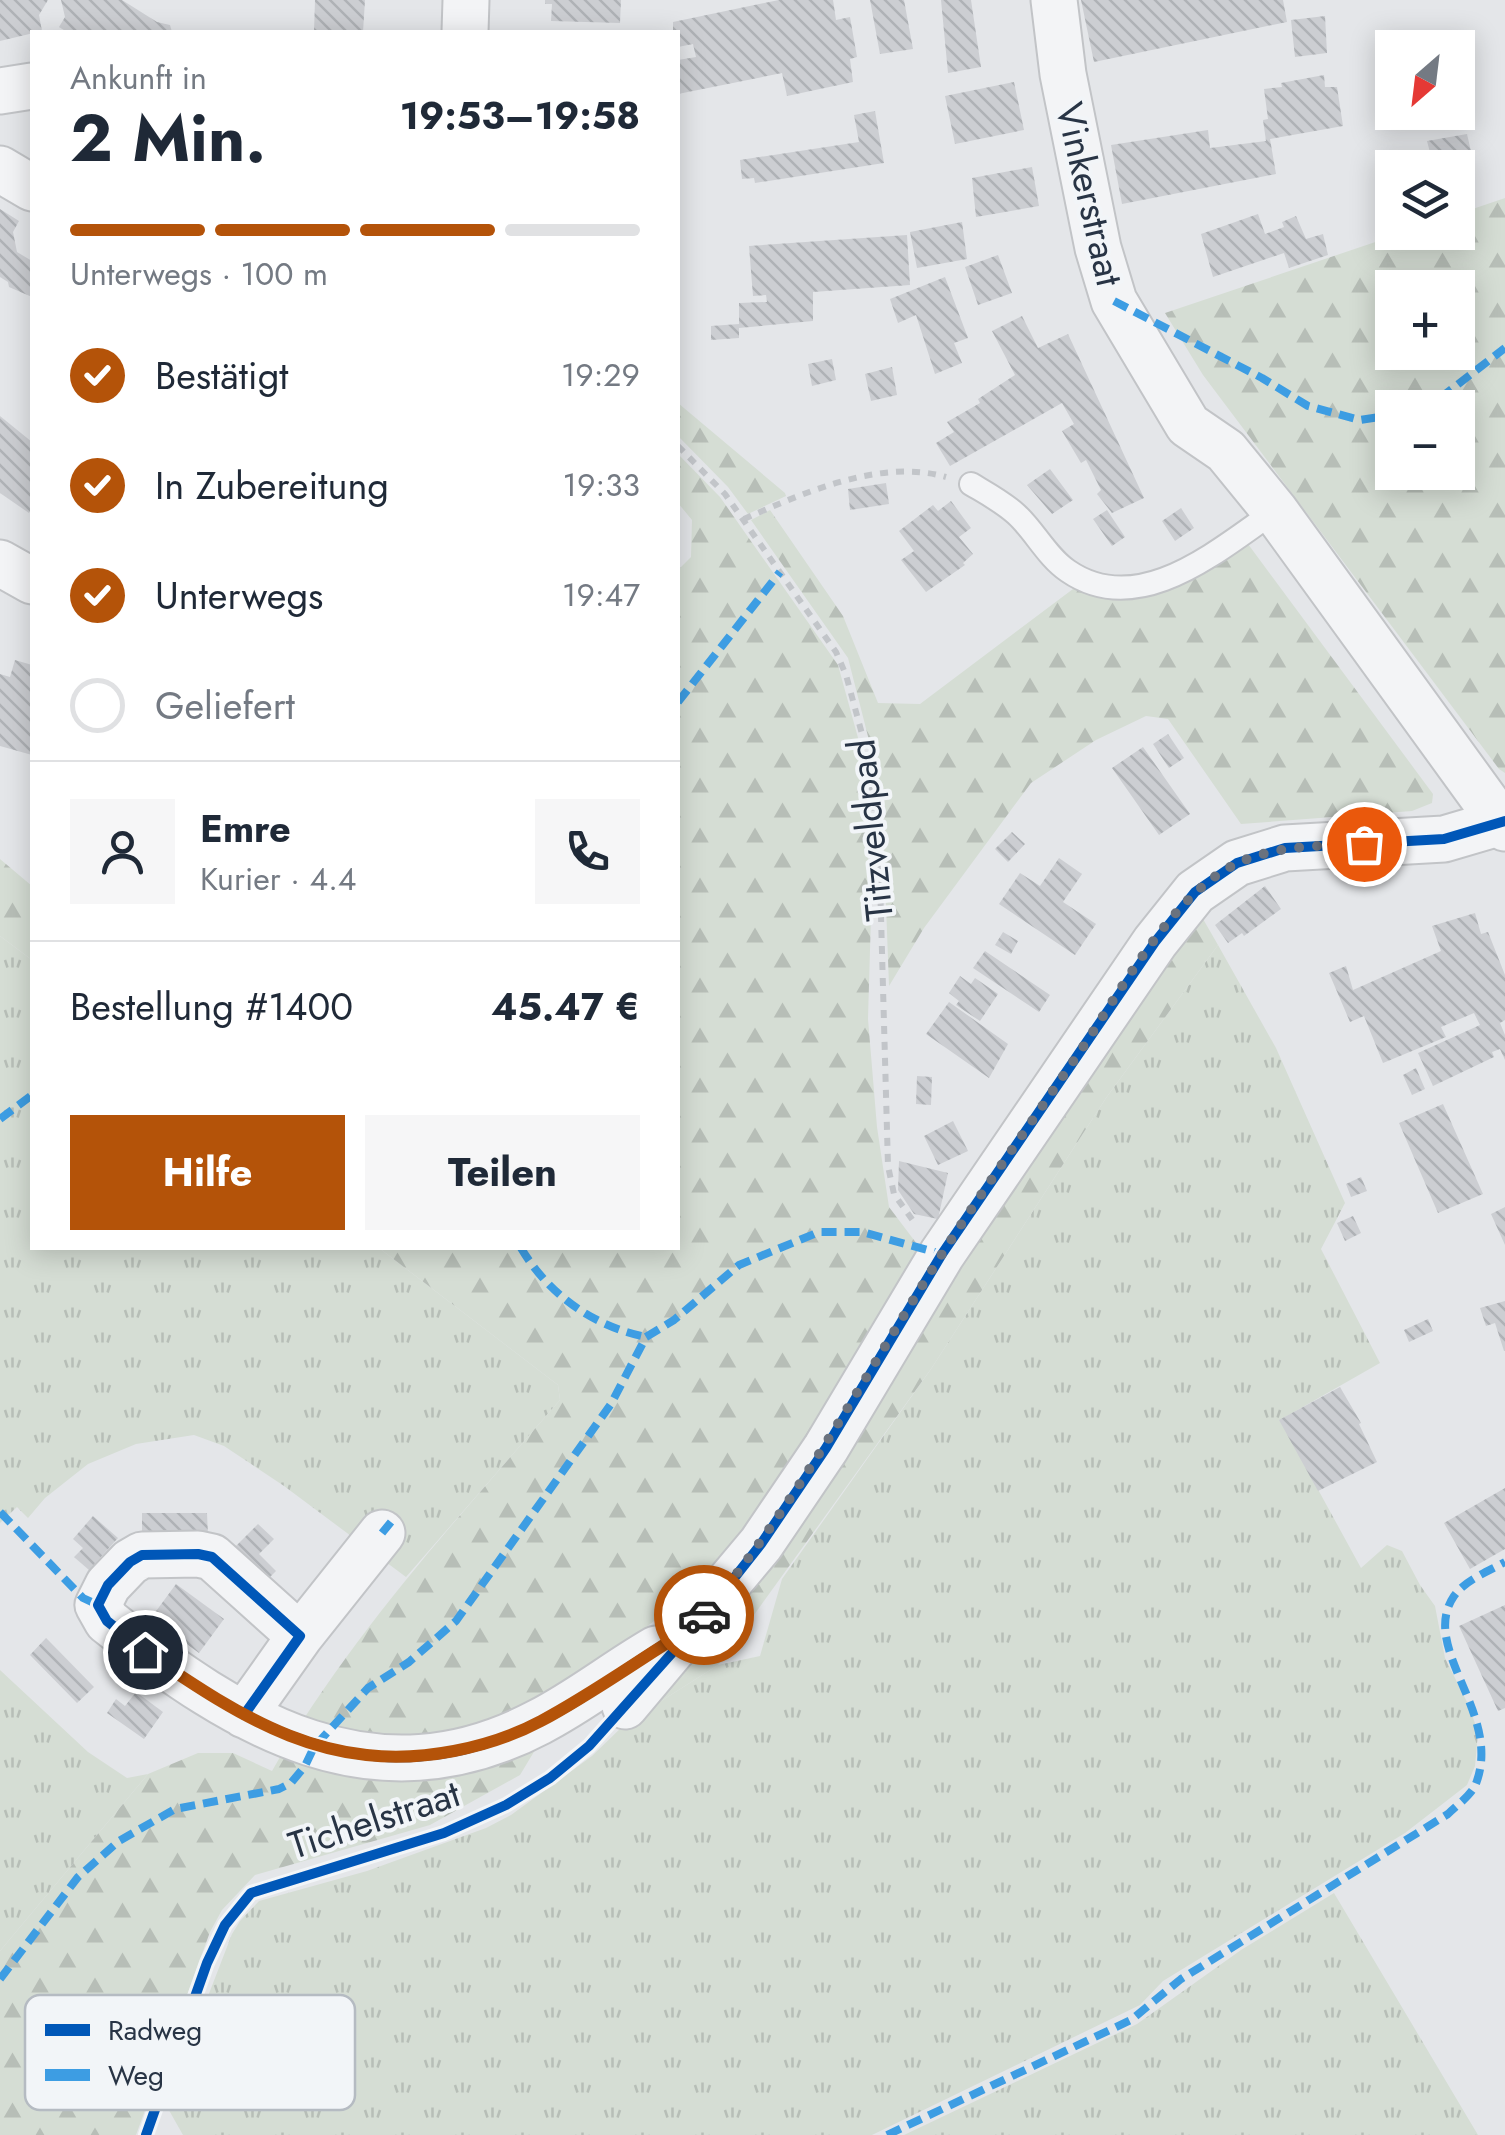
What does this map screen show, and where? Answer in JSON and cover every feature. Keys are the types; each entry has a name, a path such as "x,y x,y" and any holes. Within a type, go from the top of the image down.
{"street":[{"path":"465,30 466,0"},
{"name":"Vinkerstraat","path":"1054,0 1063,74 1098,248 1114,301 1188,425 1226,451 1275,511 1504,824"},
{"path":"0,91 30,86"},
{"path":"0,168 30,187"},
{"path":"0,563 30,580"},
{"path":"625,1706 761,1544 826,1448 942,1254 1155,942 1196,892 1237,863 1285,848 1444,840 1504,824"},
{"path":"244,1715 300,1636 382,1533"},
{"path":"300,1636 212,1557 142,1555 108,1585 98,1604 106,1622 200,1689 244,1715 314,1747 357,1756 421,1757 489,1744 538,1723 696,1625"}],"lane":[{"path":"971,484 1014,512 1067,571 1108,586 1136,587 1172,578 1275,511"}],"path":[{"path":"744,520 778,504 856,479 920,469 971,484"}],"green space":[{"path":"1505,198 1505,773 1203,375 1165,313 1375,242 1375,250 1475,250 1475,208"},
{"path":"680,405 786,496 748,514 728,487 680,438"},
{"path":"680,456 720,497 838,665 863,756 871,916 868,1019 877,1127 889,1207 920,1248 867,1364 709,1578 576,1682 520,1775 430,1825 255,1875 222,1910 187,1995 25,1995 25,2110 145,2110 136,2135 0,2135 0,1951 148,1774 198,1753 233,1753 272,1771 371,1625 560,1400 558,1385 382,1250 680,1250 680,568 691,557 692,520 680,505"},
{"path":"770,510 843,616 878,703 920,704 1077,586 1116,597 1153,595 1186,582 1248,544 1433,794 1432,803 1412,811 1241,824 1168,719 1146,716 1096,740 1031,783 924,928 889,986 884,851 872,752 848,658 751,520"},
{"path":"0,859 30,884 30,958 0,936"},
{"path":"1199,912 1218,945 1106,1098 931,1369 718,1665 625,1724 934,1298"},
{"path":"0,936 30,958 30,1250 382,1250 558,1385 560,1400 406,1577 284,1486 224,1446 194,1435 136,1444 88,1464 45,1498 28,1518 17,1507 0,1523"},
{"path":"1218,945 1276,1048 1345,1203 1321,1249 1380,1363 1280,1420 1361,1568 1387,1545 1402,1551 1435,1606 1445,1658 1478,1733 1475,1766 1467,1785 1405,1833 1163,1981 1140,2005 872,2135 183,2135 169,2110 355,2110 355,1995 208,1995 232,1934 259,1901 367,1871 486,1828 511,1815 592,1756 625,1724 718,1665 760,1656 782,1579 931,1369 1106,1098"},
{"path":"0,1670 88,1752 127,1778 148,1774 0,1951"},
{"path":"1334,1893 1478,2135 904,2135 1137,2024 1241,1950"}],"building":[{"path":"0,0 48,0 39,15 42,30 30,30 30,34 0,41"},
{"path":"61,0 122,0 157,22 170,25 171,30 64,30 59,27 65,17"},
{"path":"315,0 365,0 363,30 314,30"},
{"path":"545,0 621,0 620,23 551,21 552,4 545,4"},
{"path":"779,0 833,0 836,20 850,17 857,57 850,59 853,82 787,96 782,73 680,94 680,60 696,57 693,44 680,47 680,30 673,30 673,22"},
{"path":"870,0 904,0 913,49 880,54"},
{"path":"941,0 971,0 981,67 948,73"},
{"path":"1081,0 1283,0 1287,22 1094,62"},
{"path":"1325,16 1327,53 1295,57 1291,20"},
{"path":"1324,75 1325,87 1337,87 1343,126 1270,139 1276,174 1122,204 1111,145 1208,130 1210,148 1266,141 1264,89"},
{"path":"1014,82 1024,130 955,144 945,96"},
{"path":"875,111 884,163 755,183 754,178 742,179 740,160 859,142 854,115"},
{"path":"1467,134 1471,150 1429,150 1427,141"},
{"path":"1032,167 1039,206 976,217 972,178"},
{"path":"0,209 19,221 13,232 17,252 30,260 30,296 9,287 0,277"},
{"path":"1258,214 1265,234 1284,227 1282,222 1296,216 1306,239 1323,234 1328,255 1289,268 1284,253 1213,277 1201,234"},
{"path":"962,222 967,259 917,268 910,232"},
{"path":"907,235 910,285 813,292 813,321 739,328 739,338 711,340 711,326 739,324 739,303 767,302 766,295 753,296 749,246"},
{"path":"998,255 1012,293 978,305 965,267"},
{"path":"945,277 968,338 954,343 962,363 935,374 916,315 898,323 890,299"},
{"path":"1022,316 1038,348 1068,334 1144,498 1112,513 1097,494 1101,490 1086,460 1081,463 1062,431 1074,424 1062,403 950,466 936,443 954,432 947,422 980,403 978,399 1015,375 992,331"},
{"path":"832,359 836,380 812,386 808,364"},
{"path":"892,367 897,395 871,401 865,374"},
{"path":"0,416 30,440 29,513 0,493"},
{"path":"1050,469 1073,500 1052,514 1027,485"},
{"path":"886,483 889,504 850,510 848,489"},
{"path":"951,501 971,528 959,537 973,554 965,565 926,592 901,560 914,551 899,531 933,505 938,511"},
{"path":"1181,508 1194,528 1175,541 1162,521"},
{"path":"1107,510 1125,537 1112,546 1093,519"},
{"path":"15,660 30,664 30,754 0,746 0,674 10,677"},
{"path":"1168,734 1184,758 1169,768 1153,744"},
{"path":"1143,747 1190,814 1159,835 1112,768"},
{"path":"1012,832 1025,844 1008,862 995,849"},
{"path":"1059,858 1082,874 1063,902 1096,924 1075,955 999,904 1020,873 1040,886"},
{"path":"1265,886 1281,909 1228,943 1215,925"},
{"path":"1475,913 1481,934 1488,932 1505,975 1505,1020 1500,1023 1505,1035 1505,1060 1500,1049 1492,1052 1494,1057 1433,1086 1418,1053 1480,1025 1474,1013 1441,1027 1446,1037 1383,1063 1364,1016 1350,1022 1329,973 1346,966 1353,990 1441,951 1432,926"},
{"path":"1003,932 1018,941 1011,954 995,945"},
{"path":"985,951 1050,995 1039,1012 973,968"},
{"path":"960,976 971,984 975,978 998,994 980,1021 956,1005 959,1001 949,993"},
{"path":"949,1002 1008,1044 989,1078 926,1034"},
{"path":"1416,1068 1425,1089 1412,1095 1403,1075"},
{"path":"917,1076 932,1077 931,1105 916,1104"},
{"path":"1443,1104 1483,1194 1438,1213 1399,1123"},
{"path":"953,1121 968,1151 938,1165 924,1136"},
{"path":"899,1161 948,1173 938,1219 914,1214 898,1190"},
{"path":"1361,1177 1367,1191 1351,1197 1346,1184"},
{"path":"1505,1207 1505,1245 1491,1214"},
{"path":"1353,1216 1361,1233 1345,1241 1337,1223"},
{"path":"1505,1301 1504,1351 1495,1323 1486,1326 1480,1308"},
{"path":"1428,1319 1433,1331 1409,1342 1404,1330"},
{"path":"1340,1387 1377,1462 1318,1491 1279,1420"},
{"path":"1505,1488 1505,1549 1470,1569 1444,1523"},
{"path":"142,1513 207,1513 208,1535 142,1535"},
{"path":"93,1516 118,1538 89,1570 74,1557 83,1548 73,1539"},
{"path":"258,1524 274,1539 259,1554 276,1571 265,1582 232,1550"},
{"path":"176,1584 224,1619 199,1653 151,1618"},
{"path":"1505,1605 1505,1708 1498,1711 1459,1626"},
{"path":"46,1638 94,1687 77,1703 30,1655"},
{"path":"136,1692 163,1712 144,1739 107,1713 116,1699 125,1706"}],"marked path":[{"path":"1114,301 1308,406 1360,420 1375,418"},
{"path":"1451,390 1505,348"},
{"path":"680,699 780,572"},
{"path":"0,1119 30,1096"},
{"path":"0,1979 78,1877 119,1841 175,1809 279,1789 291,1783 314,1747 368,1688 409,1662 456,1621 611,1404 646,1337 674,1320 739,1265 819,1232 862,1232 942,1254"},
{"path":"522,1250 545,1280 574,1306 608,1325 646,1337"},
{"path":"0,1512 83,1598 98,1605"},
{"path":"382,1533 391,1522"},
{"path":"887,2135 1131,2020 1181,1979 1463,1801 1475,1786 1481,1760 1479,1734 1446,1638 1446,1616 1458,1591 1505,1562"}],"cycle path":[{"name":"Tichelstraat","path":"196,1995 225,1925 251,1893 444,1833 506,1805 550,1778 589,1746 697,1625 761,1544 826,1448 942,1254 1155,942 1195,892 1237,863 1285,848 1444,839 1505,821"},
{"name":"Tichelstraat","path":"244,1715 300,1636 212,1557 142,1555 130,1562 108,1585 98,1605 107,1621 156,1659 206,1692 257,1721 308,1742 362,1755 418,1757 476,1747 537,1723 679,1635"},
{"name":"Tichelstraat","path":"146,2135 155,2110"}],"way so far":[{"path":"704,1615 761,1544 826,1448 942,1254 1155,942 1196,892 1237,863 1285,848 1364,844"}],"route":[{"path":"145,1652 213,1698 314,1747 357,1756 421,1757 489,1744 538,1723 696,1625 704,1615"}]}
